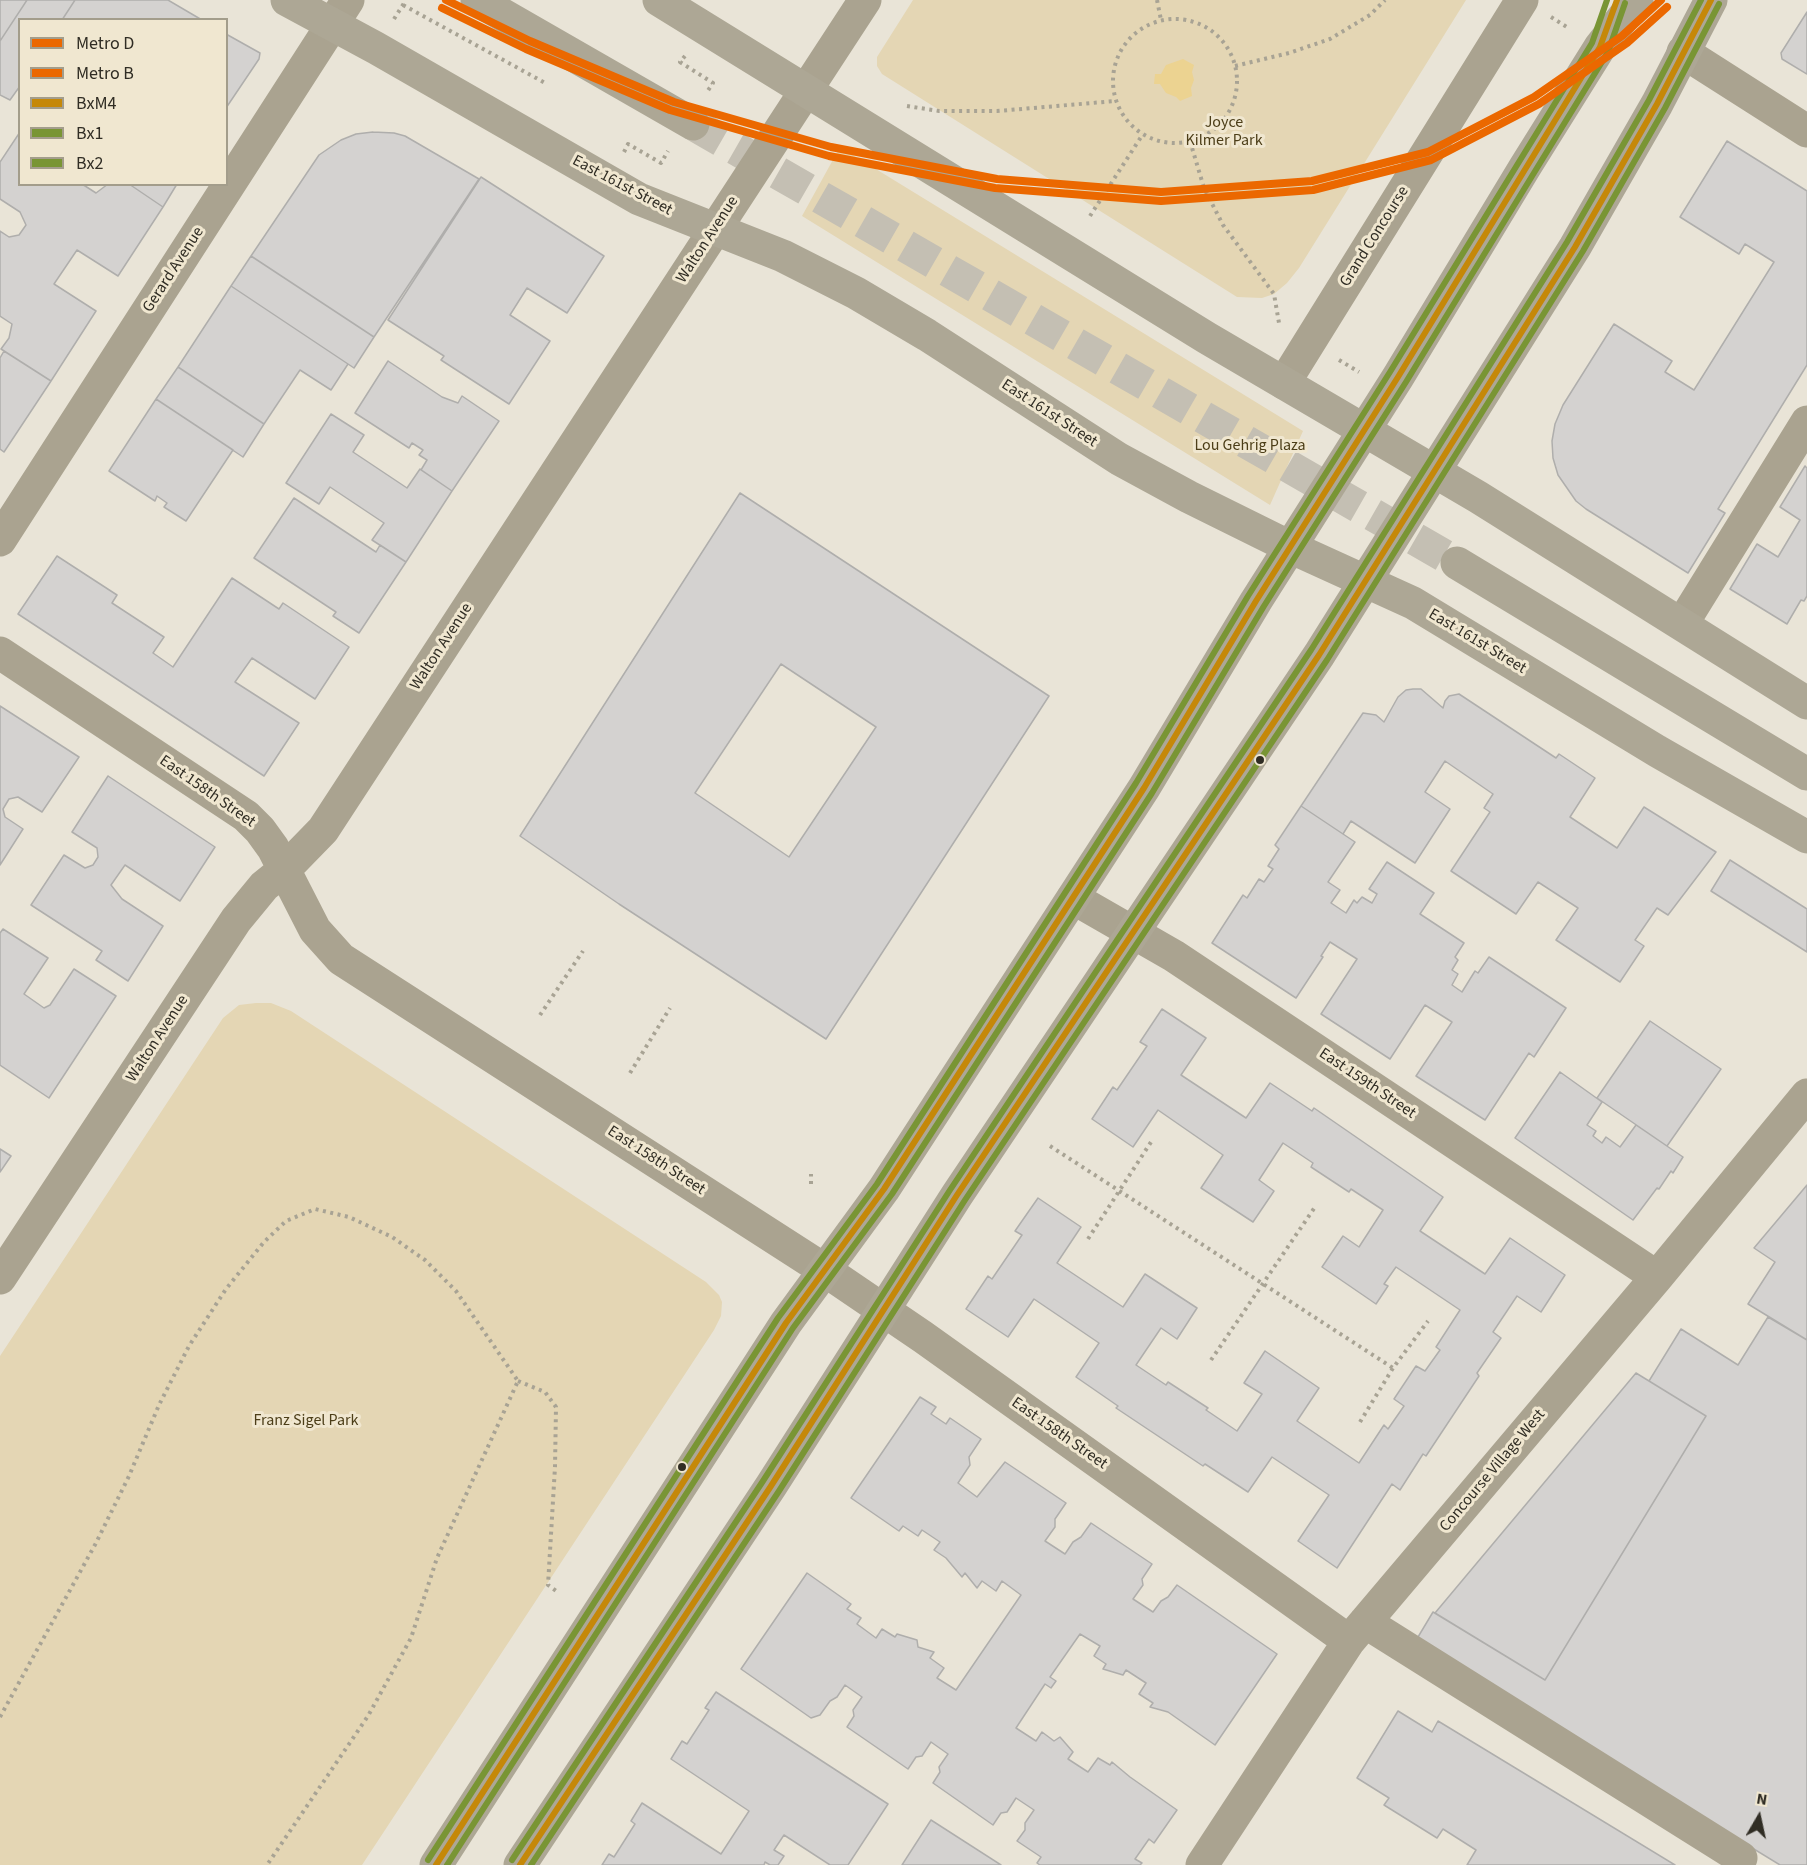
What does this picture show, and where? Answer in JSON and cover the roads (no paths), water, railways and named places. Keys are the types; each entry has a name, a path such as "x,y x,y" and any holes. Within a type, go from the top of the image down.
{"main road":[{"name":"East 161st Street","path":"287,0 340,12 639,199 783,256 856,293 1119,459 1290,547 1367,580 1413,603 1657,752 1807,837"},
{"path":"477,0 699,110"},
{"path":"659,0 1207,338 1436,470 1807,703"},
{"path":"436,1865 779,1333 823,1269 884,1189 1144,788 1250,610 1364,429 1589,40 1617,0"},
{"path":"1589,40 1636,0"},
{"path":"520,1865 771,1486 957,1195 1319,656 1575,247 1634,145 1711,0"},
{"path":"1457,563 1807,774"}],"street":[{"name":"Walton Avenue","path":"0,1278 236,920 264,886 323,830 865,0"},
{"name":"Grand Concourse","path":"1284,383 1535,8"},
{"name":"Gerard Avenue","path":"228,186 340,12"},
{"path":"1683,52 1807,131"},
{"name":"Gerard Avenue","path":"0,540 228,186"},
{"path":"1682,624 1807,422"},
{"name":"East 158th Street","path":"0,653 246,816 260,830 285,868 315,930 341,958 823,1269 1357,1631 1741,1858"},
{"name":"East 159th Street","path":"1073,898 1181,961 1657,1277"},
{"name":"Concourse Village West","path":"1202,1865 1357,1631 1657,1277 1807,1095"}],"tunnel":[{"path":"693,124 1457,563"}],"metro line":[{"name":"D","path":"446,0 530,41 674,102 831,147 997,179 1161,192 1312,181 1428,152 1534,97 1622,36 1661,0"},
{"name":"B","path":"442,8 526,49 670,110 829,156 995,188 1161,201 1313,190 1431,160 1539,104 1627,43 1667,7"}],"park label":[{"name":"Joyce Kilmer Park","path":"1224,132"},
{"name":"Lou Gehrig Plaza","path":"1250,446"},
{"name":"Franz Sigel Park","path":"306,1421"}]}
